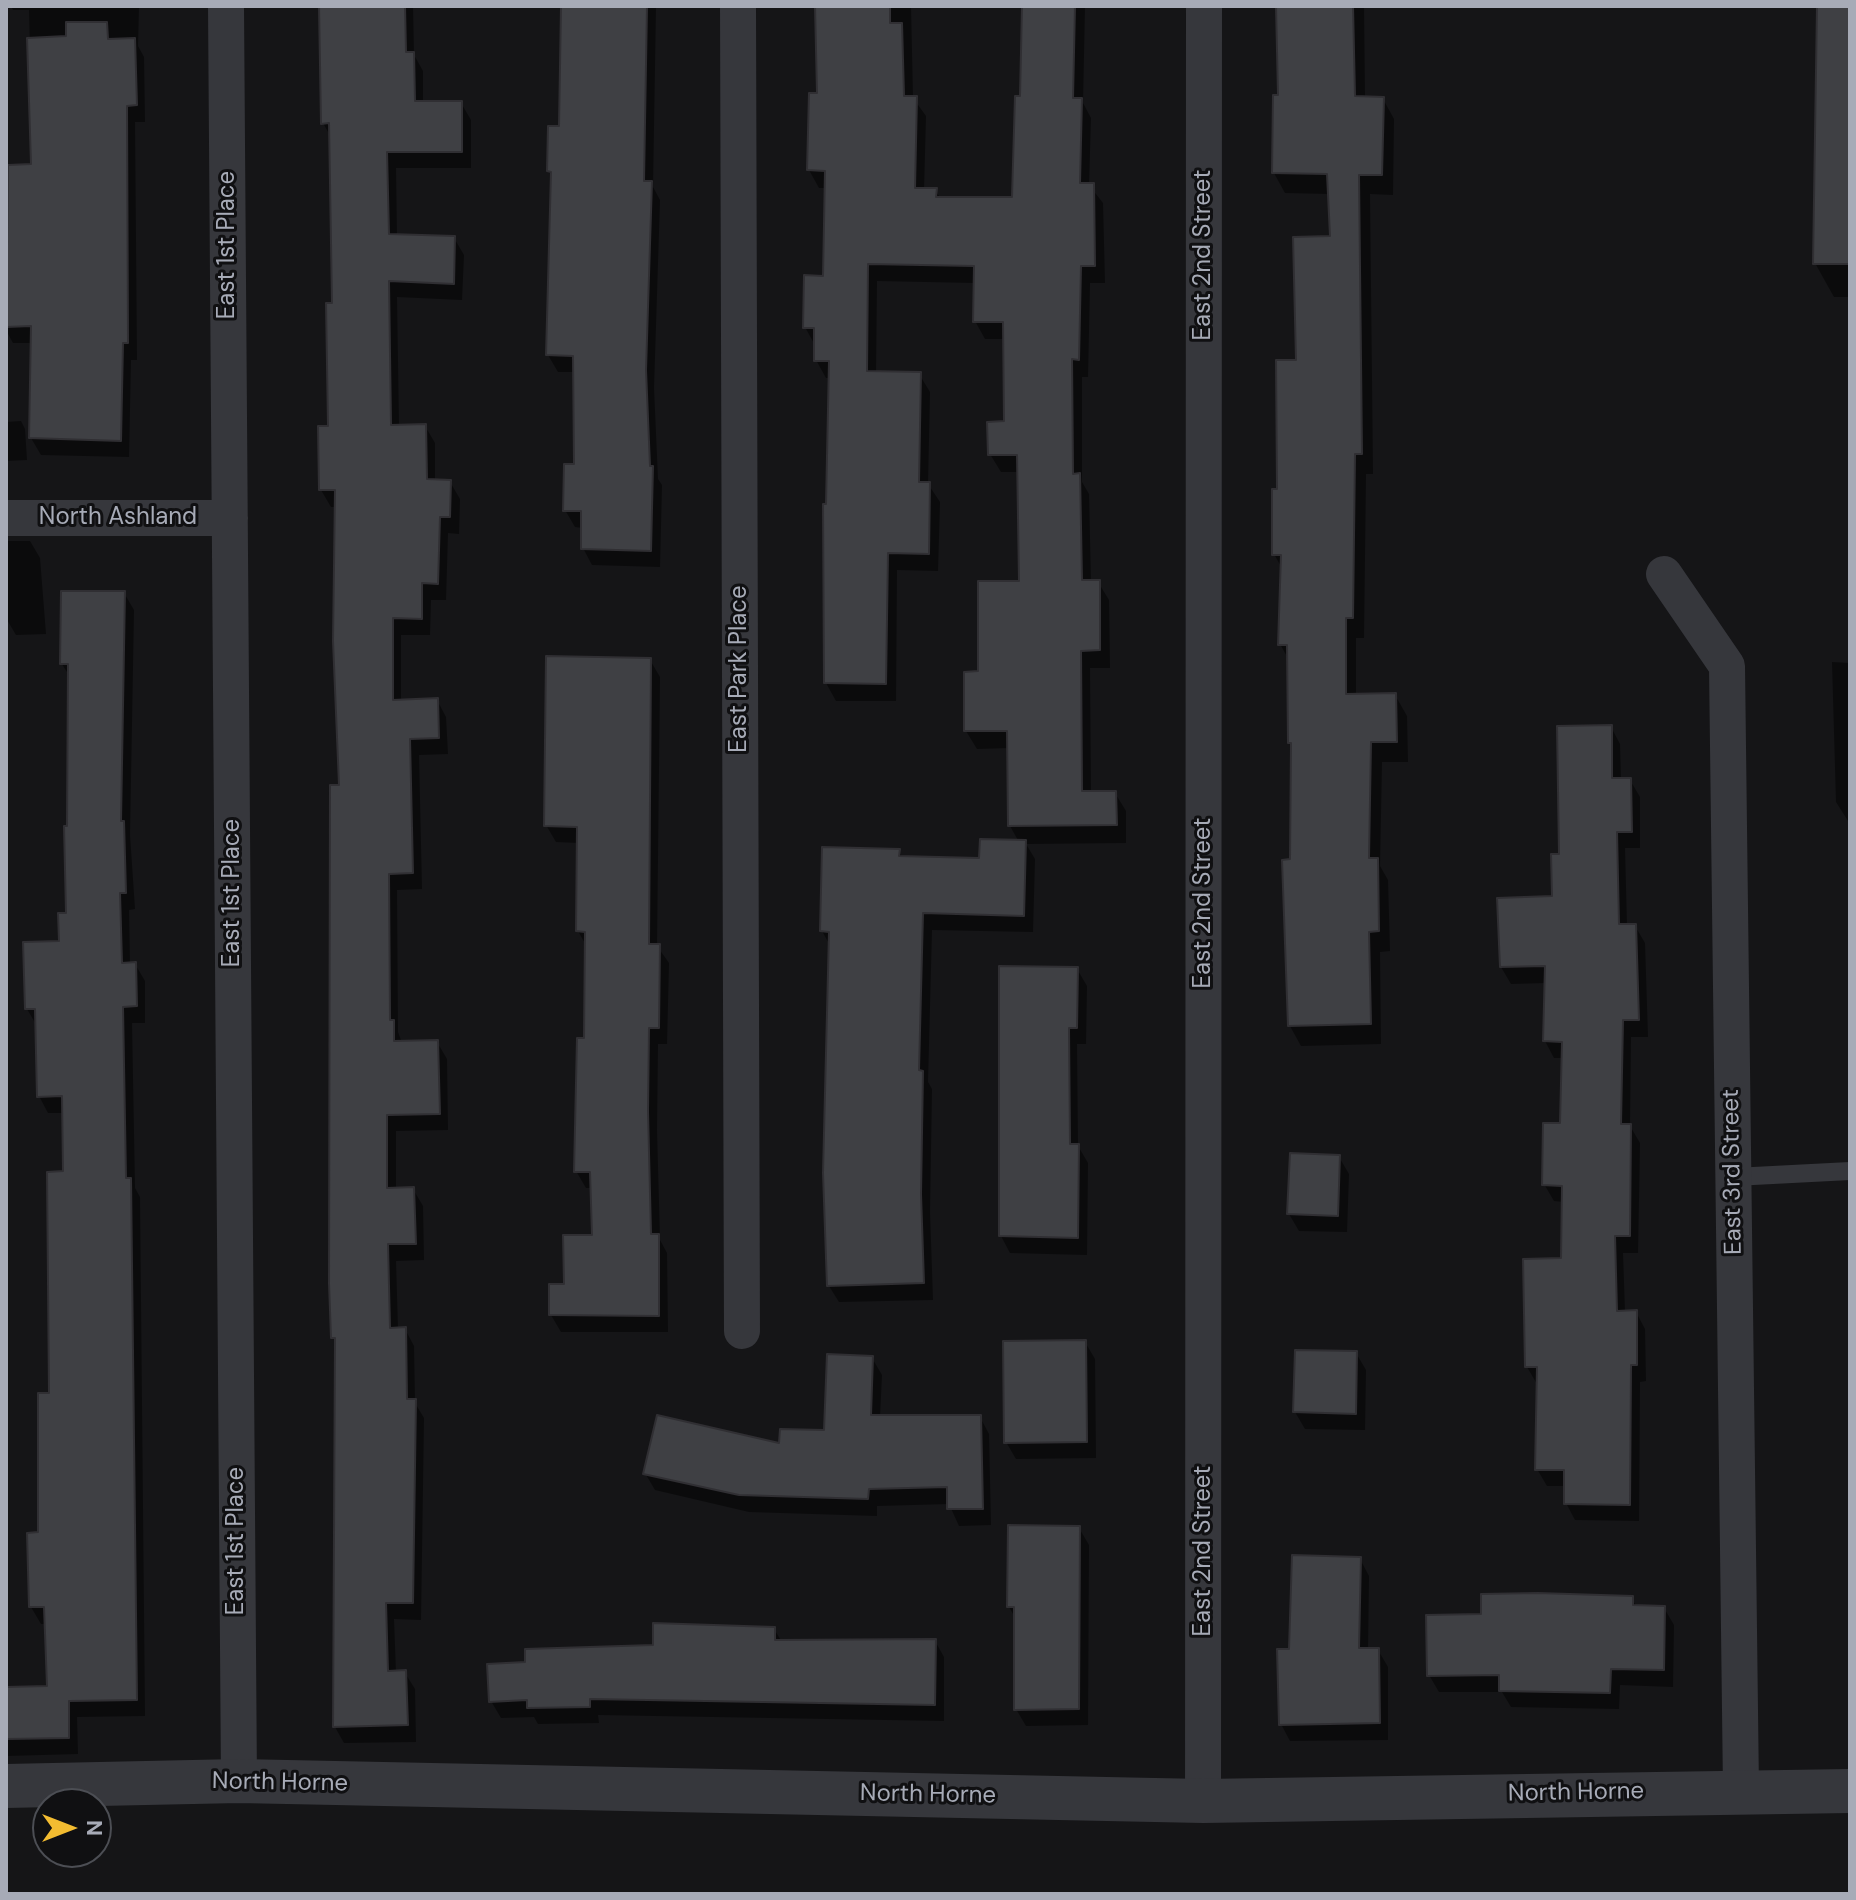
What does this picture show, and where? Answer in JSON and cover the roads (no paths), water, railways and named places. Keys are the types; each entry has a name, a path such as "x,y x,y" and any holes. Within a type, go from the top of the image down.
{"street":[{"name":"East 1st Place","path":"226,6 239,1781"},
{"name":"East Park Place","path":"738,6 742,1331"},
{"name":"East 2nd Street","path":"1203,1801 1204,6"},
{"name":"North Ashland","path":"6,518 230,518"},
{"name":"East 3rd Street","path":"1664,574 1727,666 1741,1790"},
{"name":"North Horne","path":"6,1786 239,1781 1203,1801 1741,1790 1850,1791"}],"lane":[{"path":"1734,1177 1850,1171"}]}
